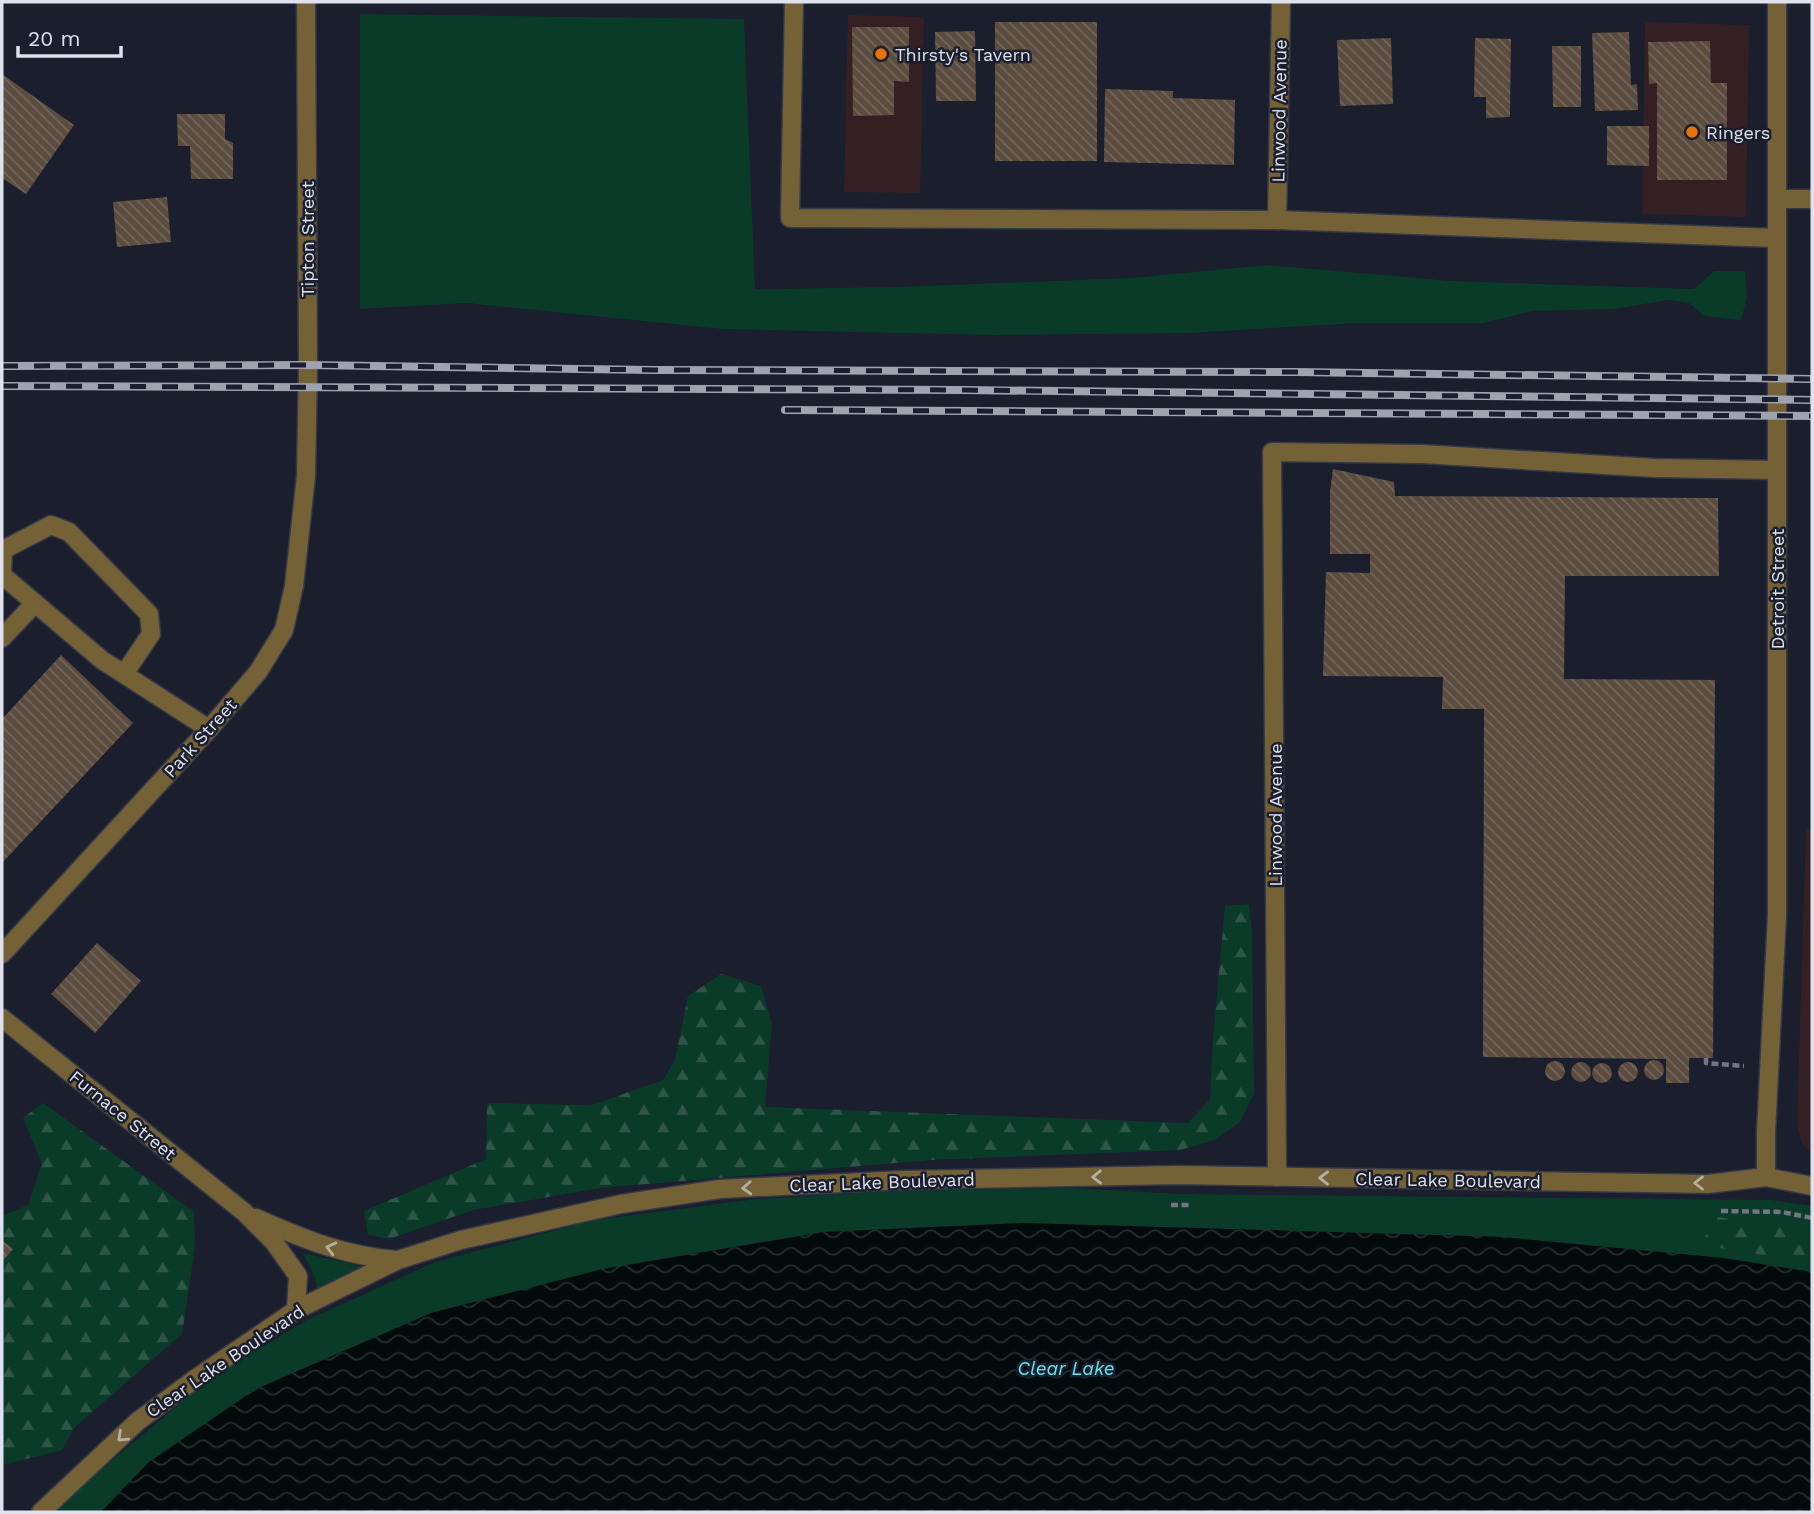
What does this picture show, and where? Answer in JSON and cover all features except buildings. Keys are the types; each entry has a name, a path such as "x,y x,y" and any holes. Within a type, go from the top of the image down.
{"street":[{"name":"Tipton Street","path":"306,2 306,476"},
{"name":"Linwood Avenue","path":"1277,220 1281,2"},
{"name":"Detroit Street","path":"1766,1177 1777,915 1777,2"},
{"path":"794,6 790,218 1277,220 1776,239"},
{"path":"1777,199 1812,199"},
{"name":"Linwood Avenue","path":"1278,1177 1272,452 1422,454 1655,468 1776,470"},
{"name":"Park Street","path":"2,954 258,672 284,630 294,586 306,476"},
{"path":"124,674 151,634 149,614 69,532 51,525 4,550 2,575 103,660 124,674 209,729"},
{"path":"2,638 35,603"},
{"name":"Furnace Street","path":"2,1018 243,1212 274,1242 298,1276 296,1310"},
{"name":"Clear Lake Boulevard","path":"41,1512 138,1421 194,1379 296,1310 398,1260 461,1240 621,1204 720,1189 904,1180 1177,1175 1708,1184 1766,1177 1812,1186"},
{"name":"Furnace Street","path":"243,1212 315,1244 372,1258 398,1260"}],"path":[{"path":"1706,1058 1706,1063 1749,1067"},
{"path":"1162,1205 1203,1205"},
{"path":"1717,1211 1782,1212 1812,1218"}],"shaded area":[{"path":"848,15 924,17 920,193 844,192"},
{"path":"1645,22 1749,25 1746,217 1642,214"},
{"path":"1806,829 1812,829 1812,1152 1802,1144 1797,1125"}],"green space":[{"path":"360,14 744,19 755,289 898,287 1130,278 1268,265 1452,281 1694,289 1714,271 1745,271 1747,298 1741,320 1704,316 1689,303 1669,300 1613,309 1532,311 1483,323 1357,323 1189,333 995,335 722,329 467,303 360,309"},
{"path":"1249,904 1252,931 1254,1093 1240,1122 1214,1140 1180,1150 931,1160 600,1188 473,1210 389,1239 368,1235 364,1211 486,1159 487,1103 592,1105 663,1080 675,1060 688,996 721,974 761,986 772,1024 765,1107 1188,1123 1210,1099 1225,906"},
{"path":"43,1103 194,1212 195,1247 182,1334 74,1428 62,1450 2,1465 2,1216 28,1205 42,1164 23,1118"},
{"path":"1070,1188 1183,1194 1771,1200 1812,1206 1812,1272 1723,1258 1501,1237 1022,1223 824,1232 603,1269 149,1462 101,1512 56,1512 73,1493 182,1402 234,1364 307,1320 435,1262 594,1220 756,1199 891,1191"},
{"path":"1718,1217 1812,1232 1812,1263 1708,1246 1704,1238"},
{"path":"303,1253 360,1266 360,1269 317,1291 315,1278"}],"water":[{"name":"Clear Lake","path":"1022,1223 1501,1237 1723,1258 1812,1272 1812,1512 101,1512 149,1462 256,1389 431,1313 603,1269 824,1232"}],"railway":[{"path":"2,366 308,365 653,370 1295,372 1812,379"},
{"path":"2,386 965,390 1812,400"},
{"path":"785,410 1812,416"}],"place":[{"name":"Thirsty's Tavern","path":"881,54"},
{"name":"Ringers","path":"1692,132"}]}
